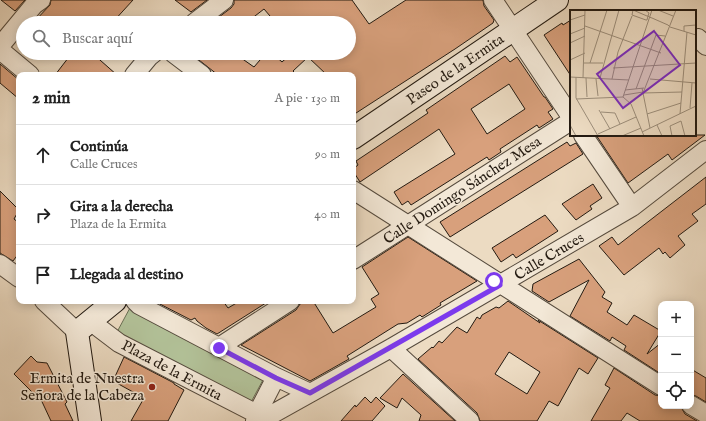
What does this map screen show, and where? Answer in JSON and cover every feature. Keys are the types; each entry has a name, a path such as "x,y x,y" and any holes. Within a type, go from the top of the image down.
{"street":[{"path":"203,16 224,0"},
{"path":"492,0 570,116"},
{"name":"Paseo de la Ermita","path":"356,136 557,0"},
{"path":"26,16 38,2"},
{"path":"0,46 16,27"},
{"path":"696,39 698,38 706,46"},
{"path":"0,50 26,72"},
{"path":"136,72 146,60"},
{"path":"182,60 198,72"},
{"name":"Calle Domingo Sánchez Mesa","path":"356,258 570,122"},
{"path":"584,136 632,207"},
{"name":"Calle Cruces","path":"257,419 310,393 391,348 632,207 706,150"},
{"path":"356,192 500,285 658,384"},
{"path":"0,264 16,276"},
{"name":"Plaza de la Ermita","path":"49,304 83,326 119,343 257,419"},
{"path":"90,421 83,326 111,304"},
{"path":"139,304 276,378 310,393"},
{"path":"219,348 285,304"},
{"path":"391,348 470,421"},
{"path":"257,419 276,378"},
{"path":"694,407 706,414"}],"green space":[{"path":"131,306 264,378 250,404 117,332"}],"building":[{"path":"1,0 25,0 15,11"},
{"path":"51,0 133,0 118,16 40,16 50,5"},
{"path":"175,0 207,0 191,12"},
{"path":"234,0 352,0 369,24 406,0 483,0 484,6 494,20 493,23 455,49 356,113 356,72 324,72 311,60 356,60 356,16 270,16 264,9 255,16 220,16 234,4"},
{"path":"570,21 570,74 544,35 562,23 563,25"},
{"path":"505,56 510,62 517,57 553,109 548,112 553,119 539,128 537,125 500,149 501,152 489,160 487,157 411,205 408,201 402,205 394,192 455,154 439,129 360,182 356,176 356,167 358,165 356,161 428,113 426,110","holes":["509,84 525,109 487,134 471,109"]},
{"path":"67,60 100,60 114,72 57,72"},
{"path":"199,60 244,60 254,67 260,60 280,60 282,62 284,60 305,60 293,71 294,72 214,72"},
{"path":"0,64 16,77 16,96 0,83"},
{"path":"705,135 672,160 668,154 628,183 597,136"},
{"path":"567,142 570,146 576,143 583,154 450,237 440,222"},
{"path":"706,177 706,204 692,214 698,221 678,236 685,245 670,258 665,252 663,254 659,248 624,275 599,246 612,237 618,245"},
{"path":"593,184 602,198 590,206 592,209 576,220 562,204"},
{"path":"0,191 16,207 16,215 14,219 16,221 16,257 13,261 0,253"},
{"path":"545,215 558,231 516,258 513,254 501,262 492,248"},
{"path":"408,237 477,281 440,303 441,305 422,317 420,315 407,323 398,324 347,356 349,359 310,381 241,345 296,310 300,304 315,304 333,333 376,307 371,299 379,294 362,267"},
{"path":"579,259 605,292 602,297 612,303 607,312 627,325 634,315 658,329 658,336 647,354 658,345 658,372 624,350 626,346 612,337 610,341 570,316 589,280 549,302 532,291 533,284"},
{"path":"508,301 540,323 538,320 598,358 588,374 579,368 558,406 549,401 537,421 480,421 477,413 418,359 432,347 433,348 439,341 442,343 457,327 467,333 477,317 480,319 482,315 496,307 499,308","holes":["509,352 540,372 527,394 495,374"]},
{"path":"160,304 225,304 228,308 235,304 264,304 217,334 206,328 195,318 191,320"},
{"path":"31,356 37,362 47,363 67,402 65,404 73,421 51,421 37,391 34,394 14,374"},
{"name":"Ermita de Nuestra Señora de la Cabeza","path":"124,357 174,383 184,390 168,421 131,421 144,398 113,381"},
{"path":"614,368 658,396 658,409 682,409 685,414 697,421 640,421 627,413 621,421 591,421 610,388 605,385"},
{"path":"694,371 706,378 706,402 694,396"},
{"path":"403,374 455,421 419,421 421,415 402,398 397,408 380,398"},
{"path":"365,397 371,403 376,397 385,406 372,421 341,421 355,405 356,407"}],"place":[{"name":"Ermita de Nuestra Señora de la Cabeza","path":"152,387"}],"route":[{"path":"219,348 276,378 310,393 500,285 494,281"}]}
